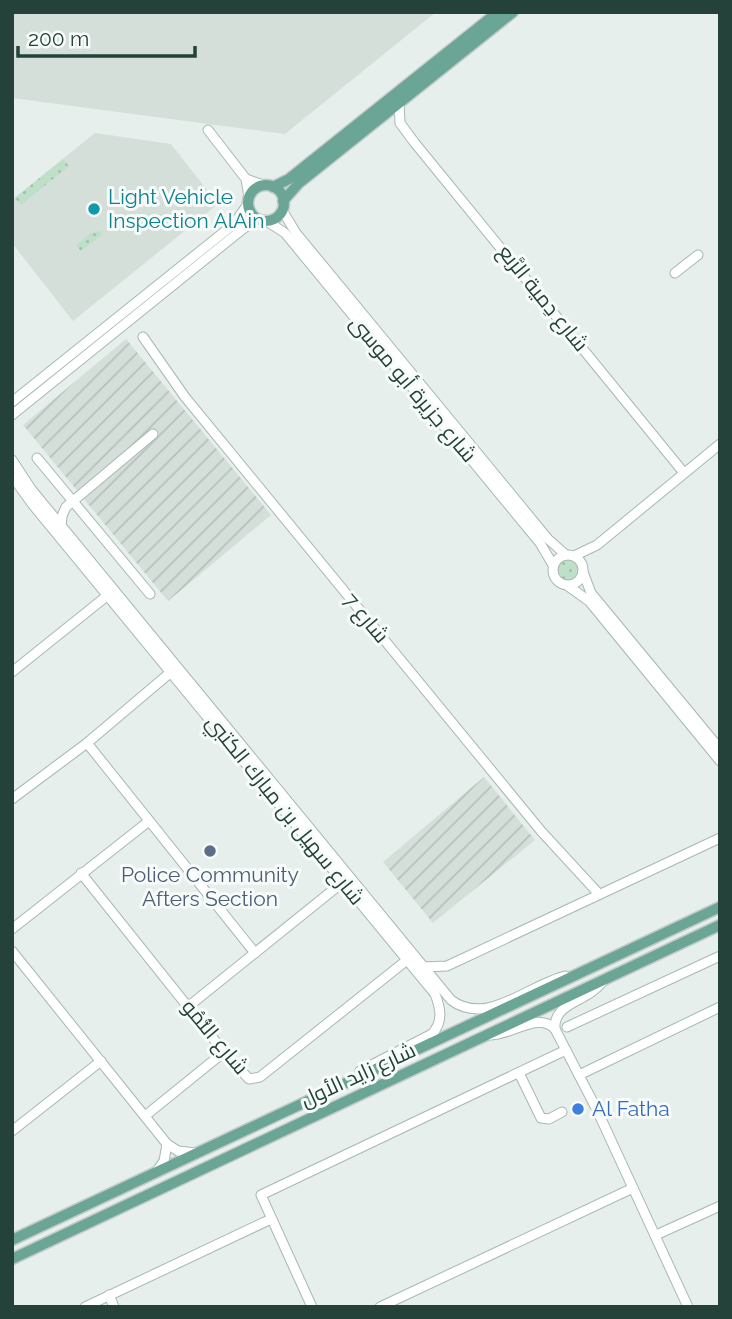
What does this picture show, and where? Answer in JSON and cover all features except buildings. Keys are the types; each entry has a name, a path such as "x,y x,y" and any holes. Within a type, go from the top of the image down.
{"main road":[{"path":"498,12 293,176 253,190 249,200 251,212 263,220 273,219 299,183 513,12"},
{"path":"268,186 280,193 282,206"},
{"name":"شارع زايد الأول","path":"12,1240 720,907"},
{"name":"شارع زايد الأول","path":"12,1259 720,925"}],"street":[{"path":"381,118 400,123 399,104"},
{"name":"شارع دِمية الرَّبع","path":"400,123 684,473"},
{"path":"12,402 234,224 249,200 246,179 208,130"},
{"path":"246,179 268,186"},
{"name":"شارع جزيرة أبو موسى","path":"282,206 296,233 389,347 548,539 570,555"},
{"path":"12,415 244,228 263,220"},
{"name":"شارع جزيرة أبو موسى","path":"263,220 285,233 544,548 553,565"},
{"path":"675,273 698,255"},
{"name":"شارع 7","path":"143,337 185,397 541,831 598,893"},
{"path":"61,527 62,516 69,504 153,434"},
{"path":"720,444 597,545 561,556 553,565 555,579 589,601 720,761"},
{"path":"37,458 69,504 150,594"},
{"name":"شارع سهيل بن مبارك الكتبي","path":"12,460 61,527 422,967 457,1004 470,1010 480,1010 552,980 577,974"},
{"name":"شارع سهيل بن مبارك الكتبي","path":"12,476 33,505 431,988 438,1001 440,1015 436,1030 424,1039 313,1095 300,1105"},
{"path":"47,509 69,504"},
{"path":"568,586 576,583 597,545"},
{"path":"570,555 580,562 587,585 594,596 720,749"},
{"path":"12,673 108,595"},
{"path":"14,793 86,743 171,672"},
{"path":"86,743 255,953"},
{"path":"12,929 149,821"},
{"path":"422,967 447,966 720,838"},
{"name":"شارع النُّمُو","path":"81,873 225,1052 246,1077 253,1079 260,1077 407,960"},
{"path":"189,1006 343,882"},
{"path":"12,951 167,1144 178,1151 197,1153"},
{"path":"567,1027 720,956"},
{"path":"440,988 442,974 447,966"},
{"path":"555,1029 555,1019 560,1011 587,997 603,981"},
{"path":"579,1075 720,1007"},
{"path":"488,1035 505,1034 542,1021 548,1022 555,1029 656,1235 688,1307"},
{"path":"313,1307 261,1195 566,1050"},
{"path":"145,1116 225,1052"},
{"path":"12,1131 101,1061"},
{"path":"519,1073 541,1118 549,1119 562,1112"},
{"path":"157,1171 166,1156 167,1144"},
{"path":"380,1307 633,1188"},
{"path":"656,1235 720,1206"},
{"path":"85,1307 271,1219"},
{"path":"109,1295 114,1307"}],"shaded area":[{"path":"12,12 436,12 285,134 12,98"},
{"path":"95,133 171,144 218,204 73,321 12,243 12,200"},
{"path":"126,339 271,515 168,601 23,425"},
{"path":"484,777 535,840 433,923 383,862"}],"green space":[{"path":"63,159 69,166 21,205 15,198"},
{"path":"100,231 103,234 81,251 76,245 91,233"},
{"path":"567,559 575,562 578,570 575,578 567,581 559,578 556,570 559,562"}],"place":[{"name":"Light Vehicle Inspection AlAin","path":"94,209"},
{"name":"Police Community Afters Section","path":"210,851"},
{"name":"Al Fatha","path":"578,1109"}]}
